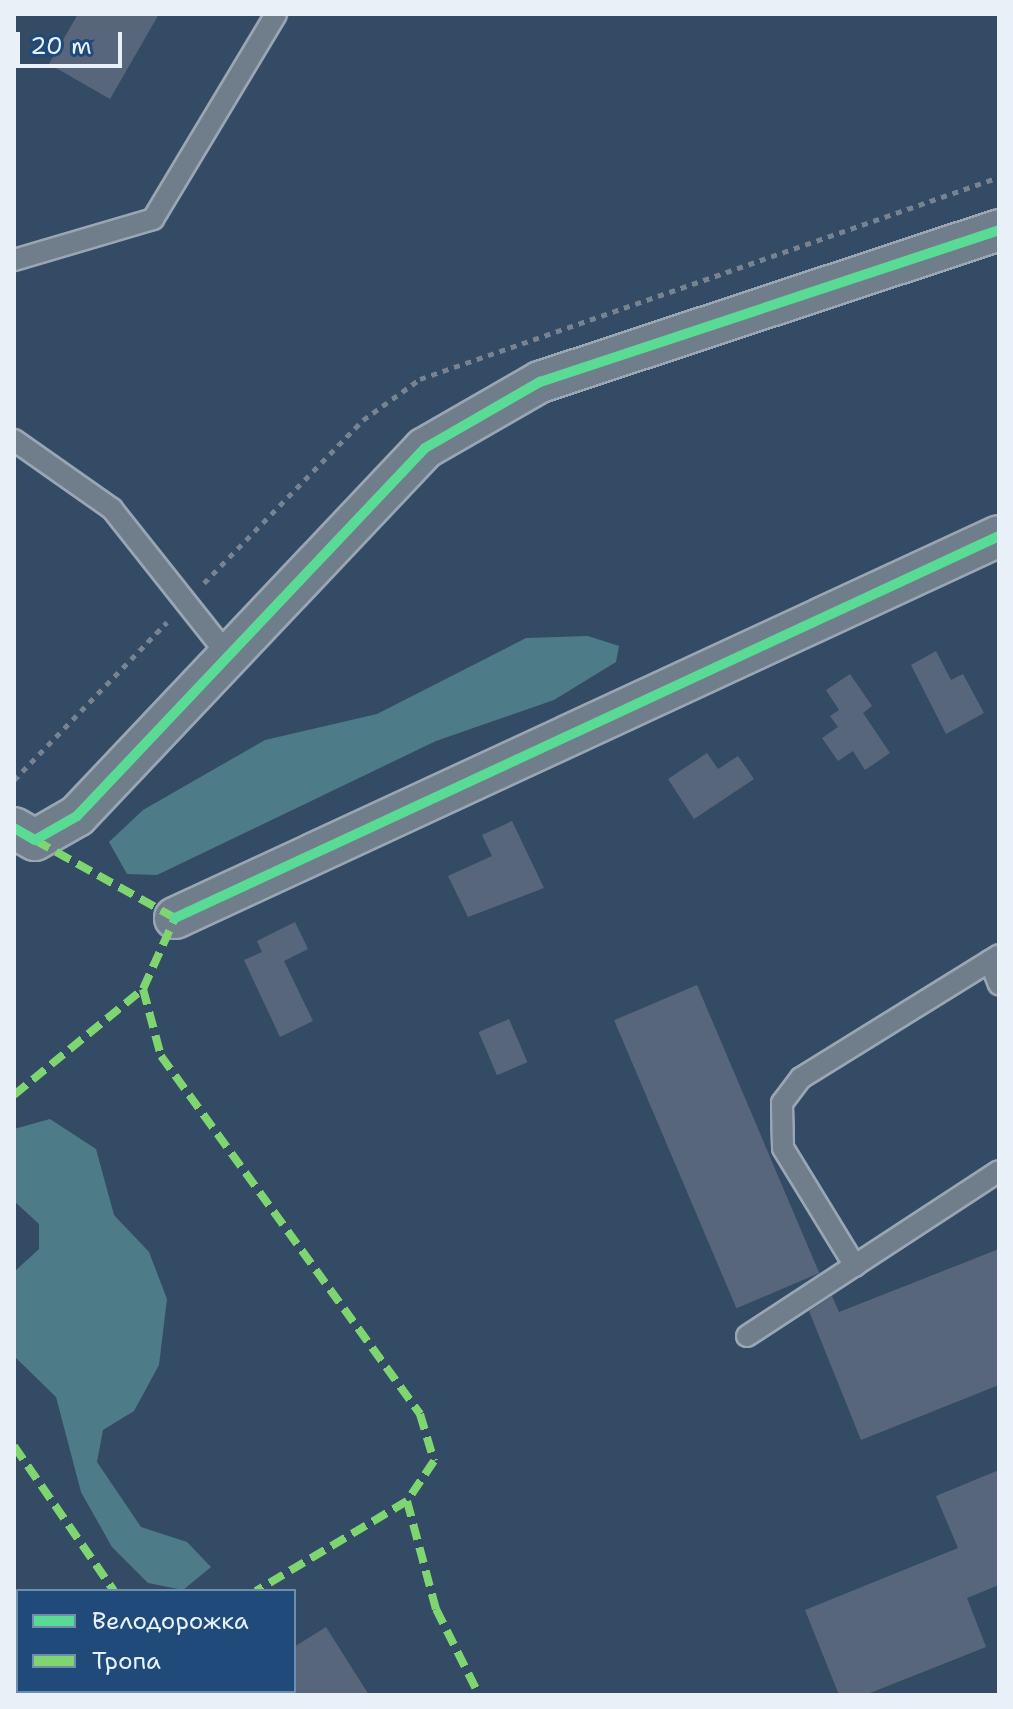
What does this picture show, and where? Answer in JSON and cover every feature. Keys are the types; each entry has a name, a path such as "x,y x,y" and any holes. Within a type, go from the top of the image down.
{"street":[{"path":"14,828 35,840 77,816 425,448 540,382 999,230"},
{"path":"175,918 999,536"}],"lane":[{"path":"14,260 153,219 276,14"},
{"path":"14,440 112,509 227,654"},
{"path":"855,1266 783,1148 782,1103 801,1078 994,958 999,984"},
{"path":"747,1336 999,1171"}],"green space":[{"path":"588,636 619,646 616,662 554,700 436,741 157,875 127,874 109,842 143,810 265,740 377,714 526,638"},
{"path":"50,1119 96,1149 114,1215 149,1252 167,1299 159,1365 134,1411 103,1430 97,1462 141,1527 187,1542 211,1567 184,1589 148,1583 112,1547 81,1492 56,1397 14,1356 14,1272 39,1249 39,1224 14,1201 14,1129"}],"building":[{"path":"78,14 159,14 110,99 49,64"},
{"path":"936,651 951,680 963,674 984,713 946,734 911,665"},
{"path":"850,674 872,706 863,713 890,753 865,770 853,751 838,761 822,738 838,727 830,716 839,710 826,690"},
{"path":"707,753 718,769 738,756 754,779 694,819 668,779"},
{"path":"512,821 544,888 468,917 448,876 492,856 482,835"},
{"path":"295,922 308,949 284,961 313,1021 280,1037 244,960 262,952 257,941"},
{"path":"697,985 819,1273 736,1308 614,1020"},
{"path":"509,1019 527,1062 497,1075 479,1032"},
{"path":"999,1249 999,1385 861,1440 809,1311 832,1296 839,1312"},
{"path":"999,1470 999,1585 967,1598 986,1647 865,1695 839,1695 805,1610 958,1548 936,1496"},
{"path":"326,1627 369,1695 294,1695 296,1646"}],"marked path":[{"path":"14,1095 143,989 175,918 35,840"},
{"path":"143,989 161,1056 420,1414 434,1461 407,1501 259,1589"},
{"path":"14,1446 113,1589"},
{"path":"407,1501 436,1609 479,1695"}],"cycle path":[{"path":"14,828 35,840 77,816 425,448 540,382 999,230"},
{"path":"175,918 999,536"}]}
